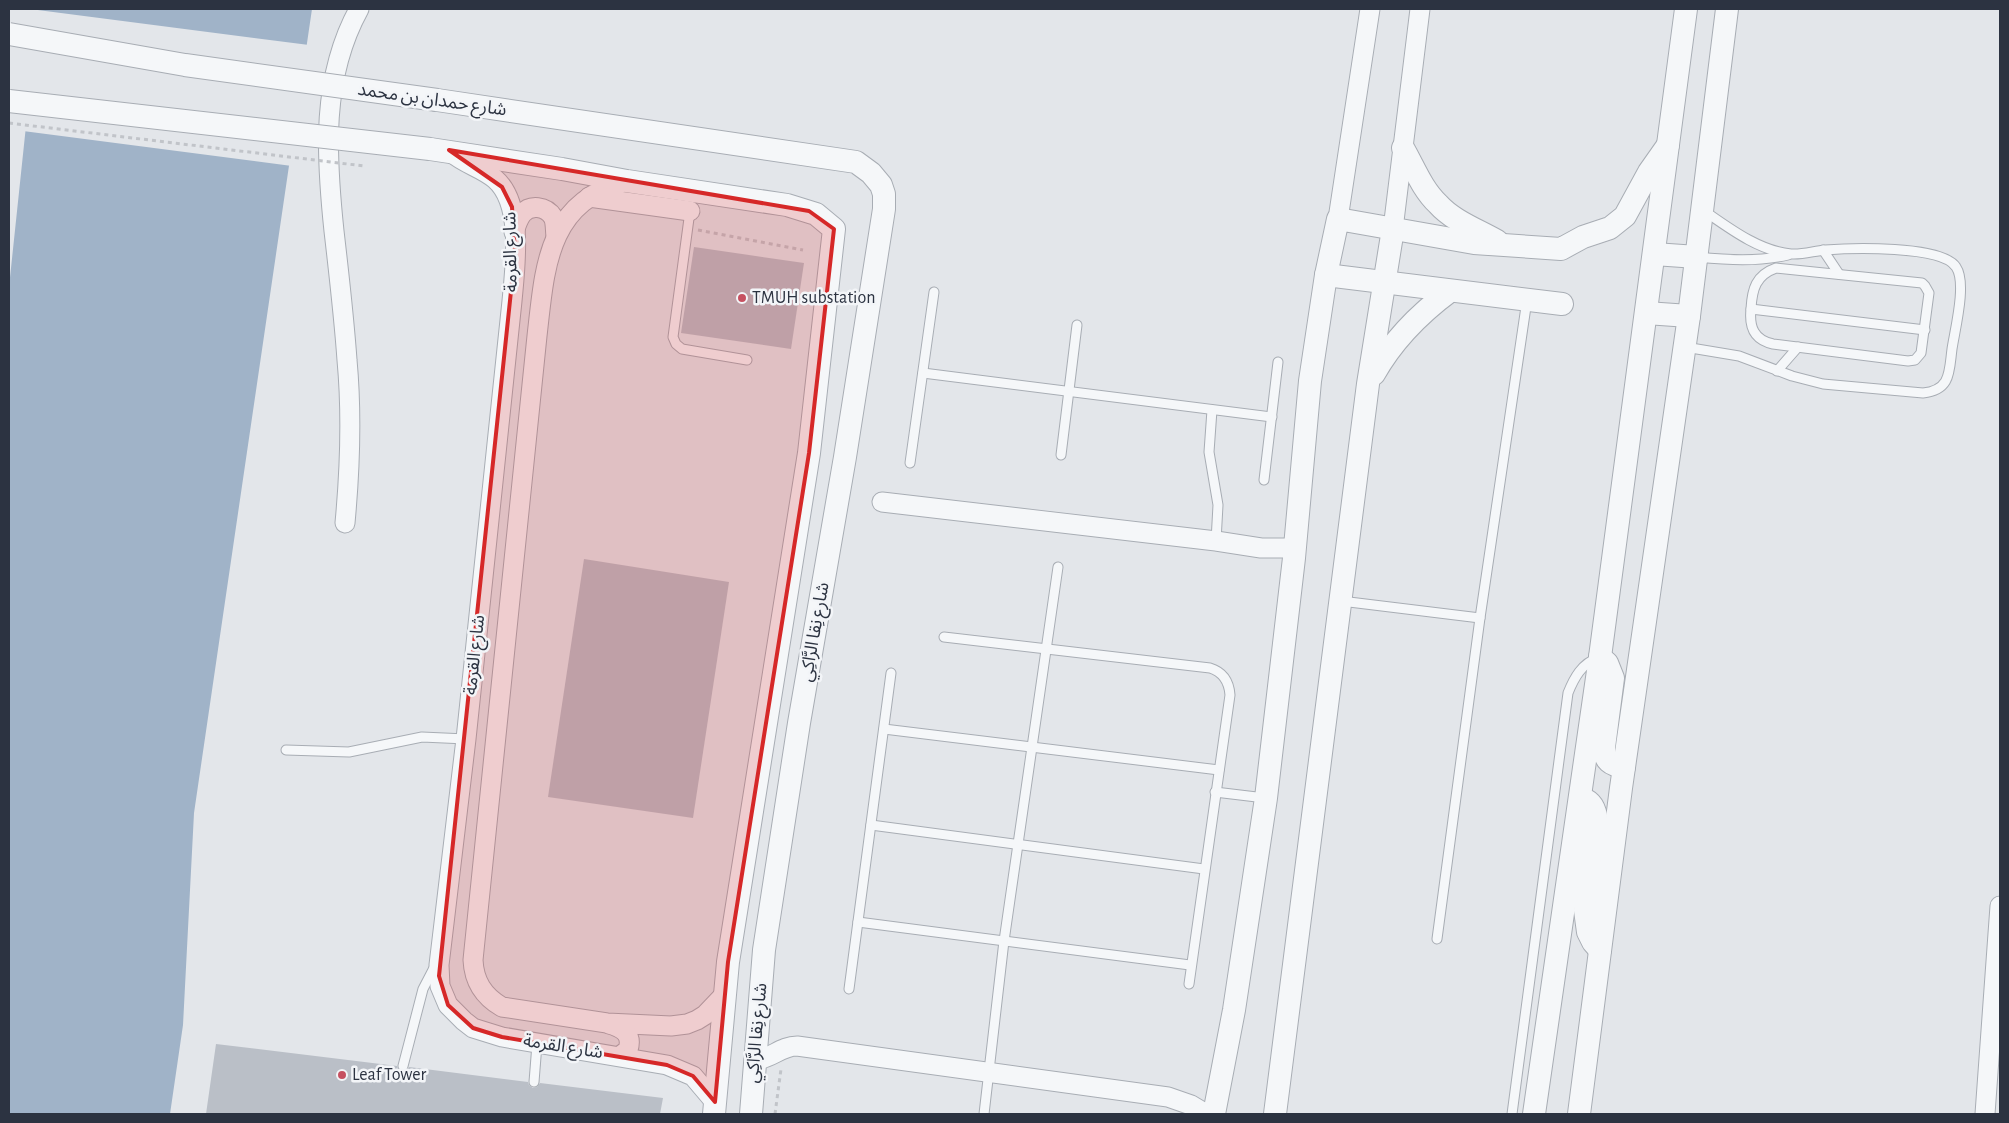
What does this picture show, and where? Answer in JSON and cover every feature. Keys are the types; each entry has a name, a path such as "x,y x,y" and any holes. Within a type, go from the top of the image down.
{"street":[{"path":"345,523 349,483 350,402 330,187 328,126 332,88 339,58 359,9"},
{"path":"1214,1114 1234,1010 1266,798 1294,553 1309,389 1326,275 1338,219 1370,9"},
{"path":"1275,1114 1368,384 1394,229 1420,9"},
{"path":"1534,1114 1600,657 1686,9"},
{"path":"1579,1114 1624,767 1685,347 1727,9"},
{"name":"شارع حمدان بن محمد","path":"9,34 185,65 856,162"},
{"path":"9,101 439,150 626,181"},
{"path":"1338,219 1474,243 1561,249 1571,242 1618,224 1626,216 1650,172 1668,145"},
{"path":"1403,148 1427,192 1438,206 1453,217 1507,246"},
{"name":"شارع القرمة","path":"439,150 494,178 502,187 512,207 514,232 512,302 466,739 441,955 439,976 442,991 448,1004 464,1021 484,1032 537,1044 620,1056 681,1069 694,1076 700,1082 715,1108"},
{"name":"شارع نِقا الرَّاكِي","path":"751,1114 764,950 794,753 845,457 884,209 884,194 881,185 871,173 856,162"},
{"name":"شارع نِقا الرَّاكِي","path":"626,181 787,205 816,214 834,229 809,453 731,942 715,1108"},
{"name":"شارع القرمة","path":"626,181 611,185 589,197 573,210 563,222 556,236 544,285 537,336 473,970 486,995 502,1007 607,1023 654,1026 686,1024 706,1015 725,994"},
{"path":"589,197 688,219"},
{"path":"514,232 518,220 525,211 530,208 542,208 551,214 554,219 556,236"},
{"path":"1654,254 1697,257"},
{"path":"1326,275 1562,304"},
{"path":"1368,384 1390,348 1403,332 1450,291"},
{"path":"1646,313 1689,316"},
{"path":"882,502 1216,541 1294,553"},
{"path":"1600,657 1607,663 1613,678 1604,747 1605,756 1610,763 1624,767"},
{"path":"1580,798 1591,803 1595,809 1585,910 1588,932 1600,950"},
{"path":"1985,1114 2000,906"},
{"name":"شارع القرمة","path":"607,1023 624,1030 630,1039 628,1050 620,1056"},
{"path":"754,1060 767,1058 784,1048 797,1046 1168,1097 1186,1102 1206,1114"}],"lane":[{"path":"1703,210 1738,234 1769,248 1791,254"},
{"path":"688,219 673,337 676,344 682,349 747,360"},
{"path":"1685,347 1739,356 1777,371 1823,384 1923,393 1936,390 1942,387 1948,377 1961,280 1956,266 1942,256 1880,248 1823,250 1759,260 1697,257"},
{"path":"1823,250 1839,274"},
{"path":"1783,268 1839,274 1922,283 1929,293 1921,353 1912,361 1773,344 1760,339 1751,328 1754,286 1763,274 1769,270 1783,268"},
{"path":"910,463 934,292"},
{"path":"1437,939 1480,618 1527,300"},
{"path":"1751,309 1925,330"},
{"path":"1061,455 1077,325"},
{"path":"1777,371 1798,347"},
{"path":"1264,480 1278,362"},
{"path":"923,373 1272,417"},
{"path":"1212,410 1209,452 1218,505 1216,541"},
{"path":"984,1114 1017,844 1058,567"},
{"path":"1341,601 1480,618"},
{"path":"944,637 1210,668 1220,673 1228,682 1230,695 1190,966 1189,984"},
{"path":"1512,1114 1568,693 1577,674 1584,666 1600,657"},
{"path":"849,989 891,673"},
{"path":"884,729 1219,770"},
{"path":"286,750 349,752 422,737 466,739"},
{"path":"1215,792 1266,798"},
{"path":"871,825 1204,869"},
{"path":"858,922 1190,966"},
{"path":"403,1066 423,989 441,955"},
{"path":"534,1082 537,1044"}],"path":[{"path":"9,123 364,166"},
{"path":"688,219 803,250"},
{"path":"775,1114 784,1048"}],"highlighted area":[{"path":"449,150 809,211 834,229 809,453 728,962 715,1102 693,1076 667,1065 502,1037 473,1028 448,1005 439,976 515,253 512,207 502,187"}],"water":[{"path":"9,9 312,9 194,813 183,1025 170,1114 9,1114 9,287 34,50"}],"pier":[{"path":"9,9 30,9 309,45 292,166 23,131 31,51 9,47"}],"building":[{"name":"TMUH substation","path":"694,247 804,263 791,349 681,333"},
{"path":"584,559 729,582 693,818 548,797"},
{"name":"Leaf Tower","path":"216,1044 397,1066 398,1070 402,1072 407,1071 409,1067 528,1082 533,1088 537,1087 540,1083 663,1098 660,1114 206,1114"}],"place":[{"name":"TMUH substation","path":"742,298"},
{"name":"Leaf Tower","path":"342,1075"}]}
